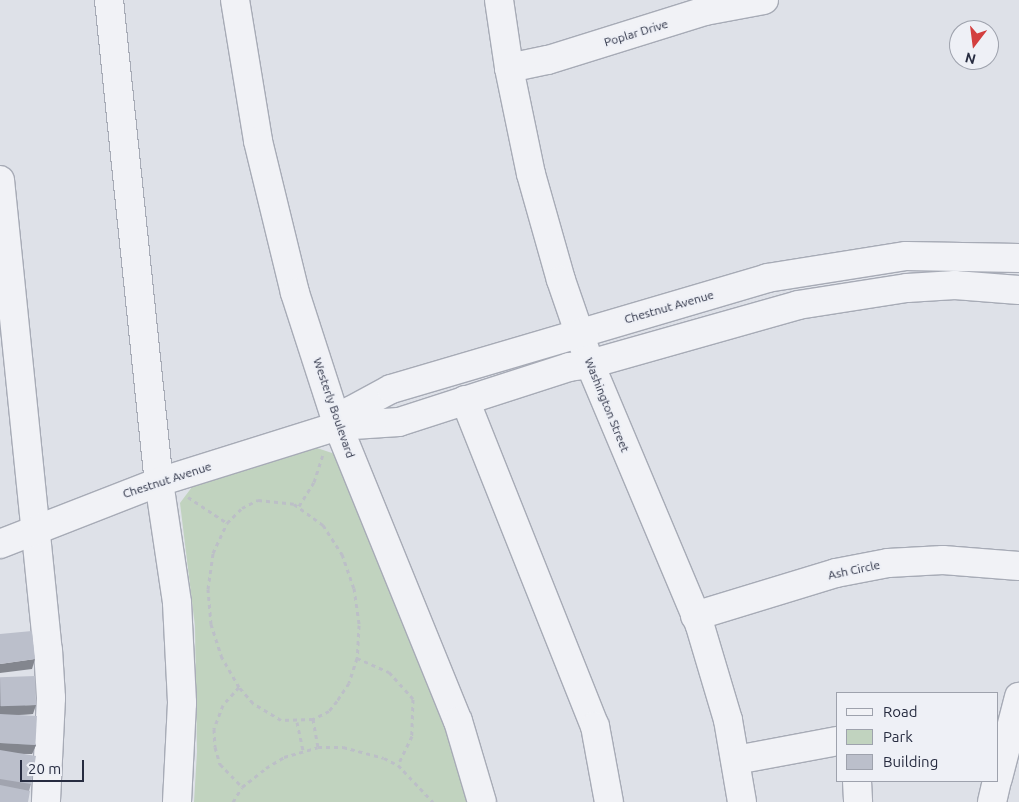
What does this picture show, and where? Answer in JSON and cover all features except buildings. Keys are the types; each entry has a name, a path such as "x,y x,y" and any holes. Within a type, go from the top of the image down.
{"street":[{"path":"109,0 159,482 177,603 182,703 177,802"},
{"name":"Westerly Boulevard","path":"235,0 260,151 332,436 458,721 482,802"},
{"name":"Washington Street","path":"499,0 509,68 532,174 578,333 695,616 728,720 742,802"},
{"name":"Poplar Drive","path":"509,68 548,60 704,11 764,0"},
{"path":"0,180 36,528 51,698 46,802"},
{"name":"Chestnut Avenue","path":"332,436 352,410 391,390 767,278 849,263 906,256 1019,258"},
{"name":"Chestnut Avenue","path":"0,544 36,528 159,482 332,436 399,422 569,367 590,364 798,304 847,295 955,285 1019,290"},
{"path":"466,400 595,726 609,802"},
{"name":"Ash Circle","path":"695,616 836,573 888,563 943,560 1019,566"},
{"path":"999,773 1019,697"},
{"path":"736,760 836,741"},
{"path":"857,782 858,802"},
{"path":"992,802 997,782"}],"path":[{"path":"299,506 314,482 332,436"},
{"path":"184,494 227,522"},
{"path":"258,500 277,500 299,506 323,525 345,563 354,588 360,625 357,658 349,682 337,701 329,711 313,719 297,722 269,715 239,687 222,658 211,624 208,589 213,553 227,522 242,508 258,500"},
{"path":"357,658 389,672 413,699 412,736 398,765"},
{"path":"239,687 223,705 214,729 215,747 220,764 242,787"},
{"path":"313,719 318,747"},
{"path":"297,722 303,750"},
{"path":"233,802 242,787 272,764 303,750 318,747 363,751 398,765 433,802"}],"green space":[{"path":"317,448 335,454 444,718 470,802 194,802 197,752 195,626 180,503 192,487"}]}
